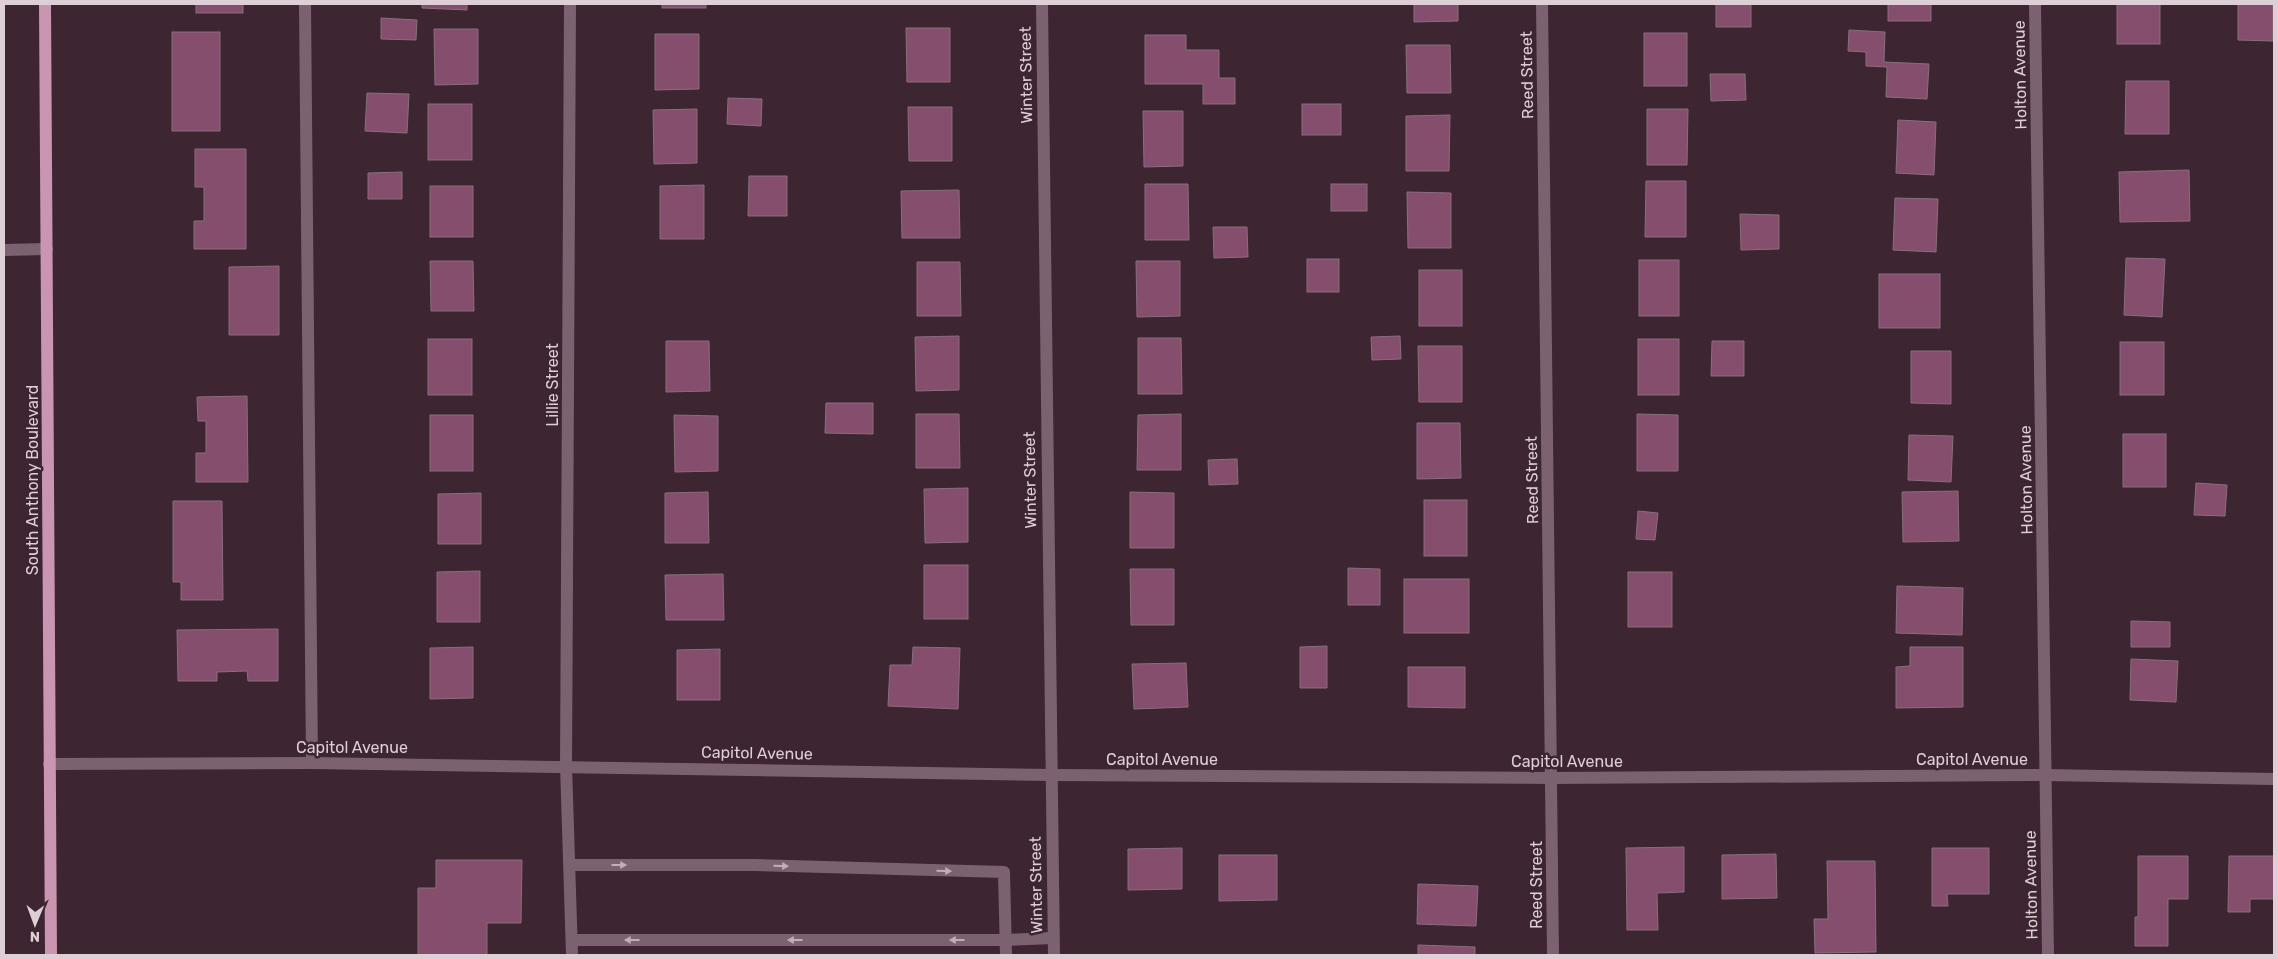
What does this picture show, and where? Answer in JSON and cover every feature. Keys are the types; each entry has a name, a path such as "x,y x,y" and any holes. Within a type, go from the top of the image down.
{"main road":[{"name":"South Anthony Boulevard","path":"45,4 51,955"}],"street":[{"path":"305,4 312,763"},
{"name":"Lillie Street","path":"570,4 566,765 572,955"},
{"name":"Winter Street","path":"1042,4 1050,775 1054,955"},
{"name":"Reed Street","path":"1542,4 1553,955"},
{"name":"Holton Avenue","path":"2035,4 2048,955"},
{"path":"4,250 47,249"},
{"name":"Capitol Avenue","path":"49,764 312,763 566,765 1050,775 1552,778 2046,775 2274,779"},
{"path":"570,865 755,864 1004,872 1006,955"},
{"path":"572,940 1006,940 1053,938"}],"building":[{"path":"196,4 243,4 243,13 196,13"},
{"path":"422,4 467,4 467,10 422,8"},
{"path":"662,4 706,4 706,8 662,8"},
{"path":"1414,4 1458,4 1458,21 1414,22"},
{"path":"1716,4 1751,4 1751,27 1716,27"},
{"path":"1888,4 1931,4 1931,21 1888,21"},
{"path":"2117,4 2160,4 2160,44 2117,44"},
{"path":"2238,4 2273,4 2273,41 2238,40"},
{"path":"381,18 417,20 416,40 381,39"},
{"path":"906,28 950,28 950,82 907,82"},
{"path":"434,29 478,29 478,84 435,85"},
{"path":"1849,30 1885,32 1884,62 1929,64 1927,99 1886,97 1887,67 1866,66 1866,52 1848,51"},
{"path":"172,32 220,32 220,131 172,131"},
{"path":"1644,33 1687,33 1687,86 1644,86"},
{"path":"655,34 699,34 699,89 655,90"},
{"path":"1145,35 1186,35 1186,50 1219,50 1219,78 1235,78 1235,104 1203,104 1203,84 1145,84"},
{"path":"1406,45 1450,45 1451,93 1407,93"},
{"path":"1710,74 1745,74 1746,100 1711,101"},
{"path":"2126,81 2169,81 2169,134 2125,134"},
{"path":"367,93 409,94 407,133 365,131"},
{"path":"728,98 762,99 761,126 727,124"},
{"path":"428,104 472,104 472,160 428,160"},
{"path":"1302,104 1341,104 1341,135 1302,135"},
{"path":"908,107 952,107 952,161 909,161"},
{"path":"697,109 697,163 654,164 653,110"},
{"path":"1647,109 1688,109 1687,165 1647,165"},
{"path":"1143,111 1183,111 1183,166 1144,167"},
{"path":"1450,115 1449,171 1406,171 1406,116"},
{"path":"1898,120 1936,122 1934,175 1896,173"},
{"path":"195,149 246,149 246,249 194,249 194,221 204,221 204,187 195,187"},
{"path":"2189,170 2190,221 2120,222 2119,172"},
{"path":"402,172 402,199 368,199 368,173"},
{"path":"749,176 787,176 787,216 748,216"},
{"path":"1646,181 1686,181 1686,237 1645,237"},
{"path":"1145,184 1188,184 1189,240 1145,240"},
{"path":"1331,184 1367,184 1367,211 1331,211"},
{"path":"704,185 704,239 660,239 660,186"},
{"path":"430,186 473,186 473,237 430,237"},
{"path":"959,190 960,238 902,238 901,191"},
{"path":"1407,192 1451,193 1451,248 1408,248"},
{"path":"1895,198 1938,199 1936,252 1893,250"},
{"path":"1740,214 1779,215 1779,249 1741,250"},
{"path":"1213,227 1247,227 1248,257 1214,258"},
{"path":"2126,258 2165,259 2162,317 2124,315"},
{"path":"1307,259 1339,259 1339,292 1307,292"},
{"path":"1639,260 1679,260 1679,316 1639,316"},
{"path":"430,261 473,261 474,311 431,311"},
{"path":"1136,261 1180,261 1180,316 1137,317"},
{"path":"917,262 960,262 961,316 917,316"},
{"path":"279,266 279,335 229,335 229,267"},
{"path":"1419,270 1462,270 1462,326 1419,326"},
{"path":"1879,274 1940,274 1940,328 1879,328"},
{"path":"959,336 959,390 916,391 915,337"},
{"path":"1400,336 1401,359 1372,360 1371,337"},
{"path":"1138,338 1181,338 1182,394 1138,394"},
{"path":"428,339 472,339 472,395 428,395"},
{"path":"1638,339 1679,339 1679,395 1638,395"},
{"path":"666,341 709,341 710,391 666,392"},
{"path":"1712,341 1744,341 1744,376 1711,376"},
{"path":"2120,342 2164,342 2164,395 2120,395"},
{"path":"1418,346 1462,346 1462,402 1419,402"},
{"path":"1911,351 1951,351 1951,404 1911,403"},
{"path":"247,396 248,482 196,482 196,453 206,453 206,421 198,421 197,397"},
{"path":"826,403 873,403 873,434 825,433"},
{"path":"916,414 959,414 960,468 916,468"},
{"path":"1181,414 1181,470 1137,470 1138,415"},
{"path":"1637,414 1678,415 1678,471 1637,471"},
{"path":"430,415 473,415 473,471 430,471"},
{"path":"674,415 718,416 718,471 675,472"},
{"path":"1417,423 1460,423 1461,478 1417,479"},
{"path":"2123,434 2166,434 2166,487 2123,487"},
{"path":"1909,435 1953,436 1951,482 1908,480"},
{"path":"1237,459 1238,484 1209,485 1208,460"},
{"path":"2196,483 2227,485 2225,516 2194,515"},
{"path":"968,488 968,542 925,543 924,489"},
{"path":"1958,491 1959,541 1903,542 1902,492"},
{"path":"708,492 709,543 665,543 665,493"},
{"path":"1130,492 1174,493 1174,548 1130,548"},
{"path":"481,493 481,544 438,544 438,494"},
{"path":"1424,500 1467,500 1467,556 1424,556"},
{"path":"173,501 222,501 223,600 181,600 181,582 173,582"},
{"path":"1638,511 1658,513 1655,540 1636,539"},
{"path":"924,565 968,565 968,619 924,619"},
{"path":"1348,568 1380,569 1380,605 1348,605"},
{"path":"1130,569 1174,569 1174,625 1131,625"},
{"path":"480,571 480,622 437,622 437,572"},
{"path":"1628,572 1672,572 1672,627 1628,627"},
{"path":"723,574 724,620 666,620 665,575"},
{"path":"1404,579 1469,579 1469,633 1404,633"},
{"path":"1897,586 1963,588 1962,635 1896,633"},
{"path":"2131,621 2170,622 2170,647 2131,647"},
{"path":"278,629 278,681 248,681 247,671 217,672 217,681 178,681 177,630"},
{"path":"1327,646 1327,688 1300,688 1300,647"},
{"path":"473,647 473,698 430,699 430,648"},
{"path":"913,647 960,648 958,709 888,706 890,665 912,665"},
{"path":"1910,647 1963,647 1963,707 1896,708 1896,667 1910,666"},
{"path":"720,649 720,700 677,700 677,650"},
{"path":"2131,659 2178,661 2176,702 2130,700"},
{"path":"1186,663 1188,707 1134,709 1132,664"},
{"path":"1408,667 1465,667 1465,708 1408,707"},
{"path":"1684,847 1684,892 1657,893 1658,930 1627,930 1626,848"},
{"path":"1182,848 1182,889 1128,890 1128,849"},
{"path":"1932,848 1989,848 1989,894 1947,894 1948,906 1932,906"},
{"path":"1776,854 1777,898 1722,899 1722,855"},
{"path":"1219,855 1277,855 1277,900 1219,901"},
{"path":"2138,856 2188,856 2188,899 2168,899 2168,946 2135,946 2135,917 2138,917"},
{"path":"2229,856 2274,856 2274,899 2250,899 2250,912 2228,912"},
{"path":"436,860 522,860 521,923 487,923 487,955 418,955 418,888 436,888"},
{"path":"1827,861 1875,861 1876,952 1815,953 1814,919 1828,919"},
{"path":"1418,884 1478,886 1476,926 1417,924"},
{"path":"1418,945 1475,947 1475,955 1418,955"}]}
